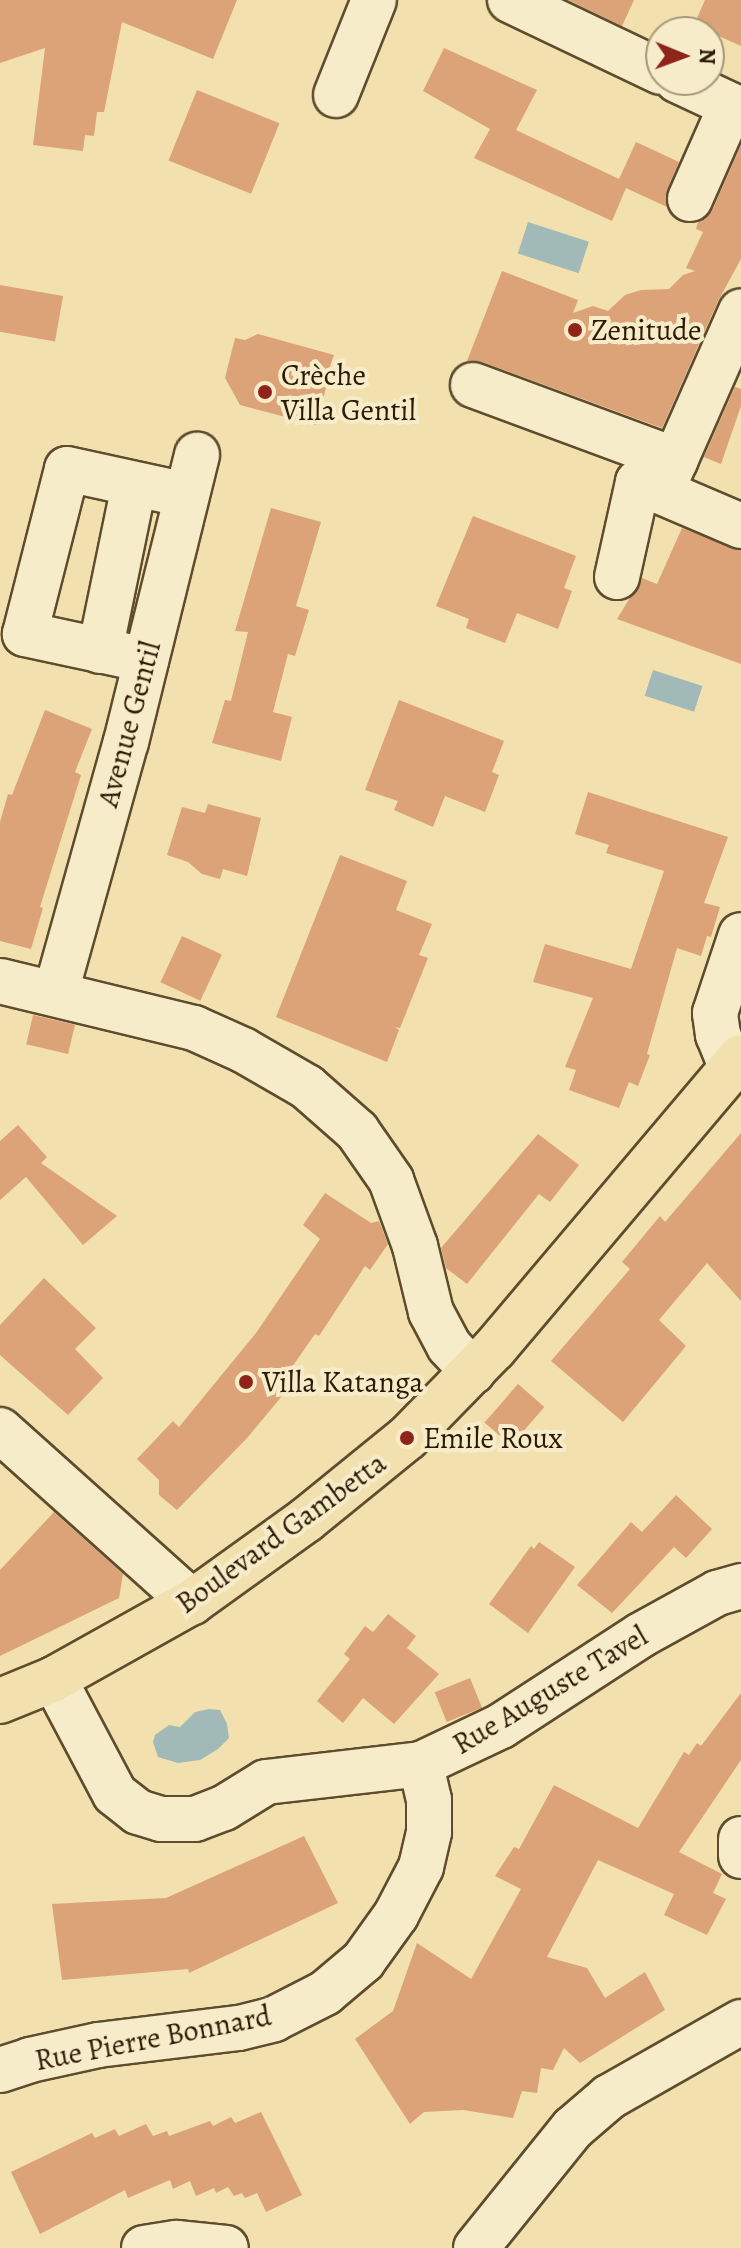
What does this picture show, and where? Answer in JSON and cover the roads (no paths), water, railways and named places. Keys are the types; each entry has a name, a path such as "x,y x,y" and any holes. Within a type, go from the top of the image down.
{"main road":[{"name":"Boulevard Gambetta","path":"0,1701 54,1679 192,1602 349,1486 407,1438 473,1372 736,1063"}],"street":[{"path":"336,95 374,0"},
{"path":"510,0 645,64"},
{"path":"690,199 736,108 711,96"},
{"path":"668,476 741,311"},
{"path":"473,385 668,476 741,526"},
{"path":"100,651 134,485 67,469 25,634 100,651 146,660"},
{"name":"Avenue Gentil","path":"56,992 146,660 192,475 134,485"},
{"path":"617,577 638,482 668,476"},
{"path":"736,1063 718,1035 715,1013 741,935"},
{"path":"0,981 56,992 194,1028 243,1050 307,1087 357,1131 391,1180 415,1246 431,1312 449,1346 473,1372"},
{"path":"0,1430 192,1602"},
{"name":"Rue Auguste Tavel","path":"54,1679 115,1794 138,1812 161,1819 195,1819 224,1808 266,1782 421,1764 501,1726 641,1635 717,1593 741,1586"},
{"name":"Rue Pierre Bonnard","path":"0,2070 98,2045 239,2028 274,2019 325,1993 363,1961 396,1915 421,1867 429,1832 429,1800 421,1764"},
{"path":"741,1839 741,1856"},
{"path":"476,2248 573,2128 609,2097 741,2022"},
{"path":"144,2248 177,2243 226,2248"}],"water":[{"path":"528,222 589,242 579,273 518,253"},
{"path":"653,670 702,686 694,712 645,696"},
{"path":"220,1710 227,1724 229,1738 218,1749 200,1760 178,1763 158,1757 153,1742 155,1735 169,1725 180,1727 195,1712"}],"place":[{"name":"Zenitude","path":"575,330"},
{"name":"Crèche Villa Gentil","path":"265,392"},
{"name":"Villa Katanga","path":"246,1382"},
{"name":"Emile Roux","path":"407,1438"}]}
